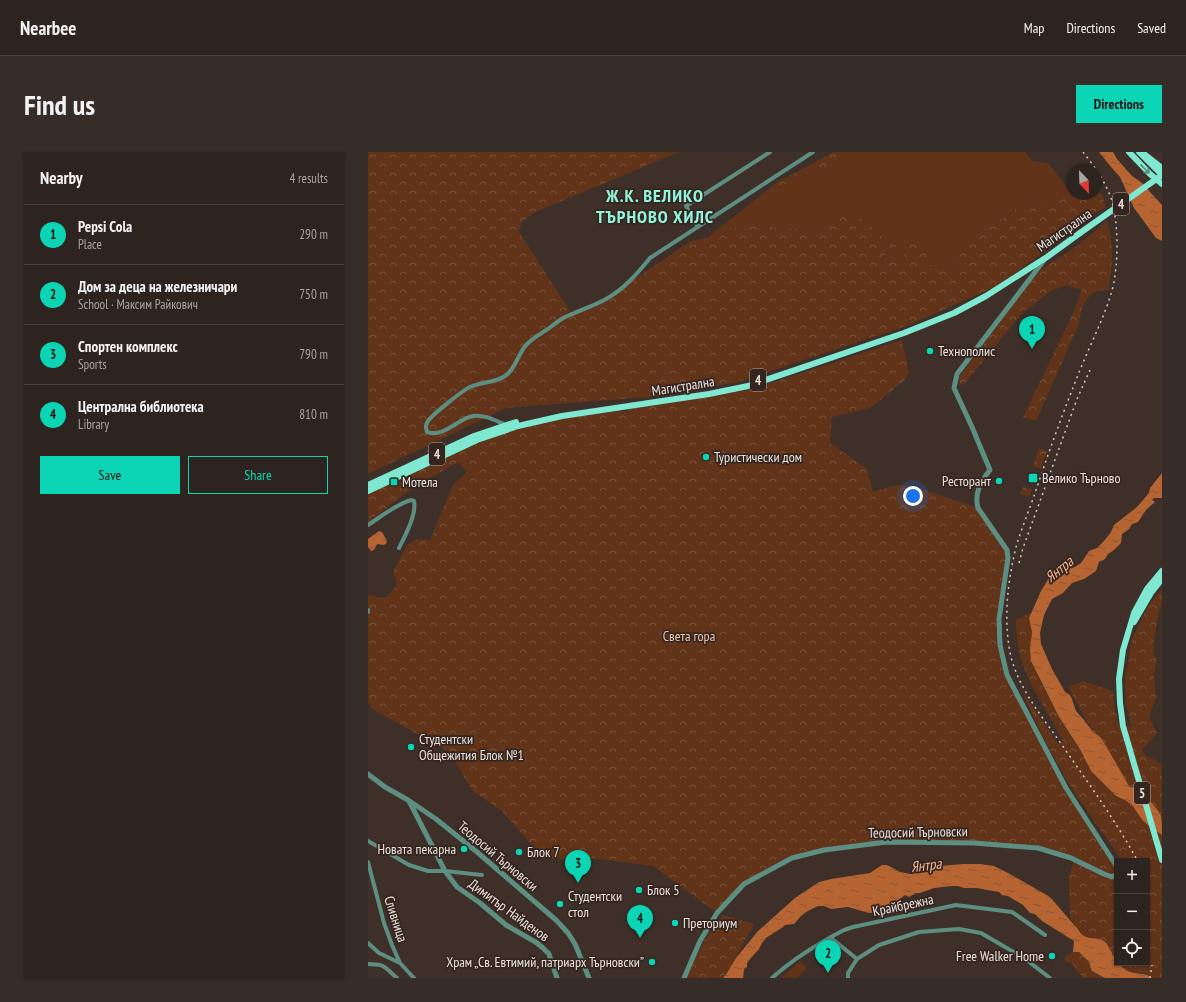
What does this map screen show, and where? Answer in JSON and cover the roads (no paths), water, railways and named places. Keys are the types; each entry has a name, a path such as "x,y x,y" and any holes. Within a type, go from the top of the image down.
{"main road":[{"path":"1129,152 1162,184"},
{"path":"1139,152 1162,175"},
{"path":"1142,152 1162,168"},
{"name":"Магистрална","path":"368,491 477,440 500,431 562,416 715,393 748,386 932,322 968,306 998,289 1047,257 1162,175"},
{"name":"Магистрална","path":"368,485 474,436 506,425 561,413 708,392 747,383 910,328 998,289"},
{"name":"5","path":"1162,571 1148,589 1134,613 1121,662 1119,679 1123,726 1162,860"},
{"name":"5","path":"1127,638 1139,612 1151,593 1162,580"}],"street":[{"path":"698,227 686,206 770,152"},
{"path":"506,425 490,418 474,416 466,418 443,432 433,434 427,432 426,426 428,421 434,415 469,387 498,380 506,376 527,344 568,315 607,299 639,272 650,258 813,152"},
{"path":"1047,257 958,374 954,388 990,470 978,488 976,500 978,508 1008,550 999,619 1000,645 1007,675 1066,788 1114,862"},
{"path":"368,526 406,501 414,501 415,506 413,514 399,548"},
{"name":"Теодосий Търновски","path":"368,774 385,787 408,800 436,819 556,920 568,933 575,944 589,978"},
{"name":"Димитър Найденов","path":"408,800 445,871 457,887 480,903 506,925 543,948 549,954 558,978"},
{"path":"368,841 409,865 428,871 445,871 482,875"},
{"name":"Теодосий Търновски","path":"684,978 700,941 717,913 744,884 792,858 824,850 887,842 974,843 1038,848 1071,858 1112,877 1114,876"},
{"name":"Сливница","path":"368,862 384,923 392,945 400,963 414,978"},
{"name":"Крайбрежна","path":"772,978 784,968 844,930 956,905 1012,912 1045,934"},
{"path":"848,978 848,973 857,959 878,945 919,932 959,929 981,933 1024,958 1050,978"},
{"path":"830,938 857,959"},
{"path":"368,943 379,953 400,963"},
{"path":"368,964 380,964 397,978"}],"water":[{"path":"1099,152 1113,152 1117,159 1132,176 1142,183 1162,205 1162,241 1156,238 1134,208 1120,177"},
{"path":"1162,473 1162,498 1154,498 1152,500 1155,502 1146,510 1138,522 1132,524 1129,529 1122,534 1121,543 1108,554 1105,559 1099,562 1096,571 1084,579 1072,583 1063,593 1052,599 1044,615 1040,633 1041,644 1052,669 1065,692 1070,695 1076,711 1105,744 1129,786 1142,794 1159,812 1161,816 1162,835 1143,821 1132,805 1116,796 1091,771 1081,751 1058,715 1031,661 1030,649 1032,632 1029,618 1041,591 1049,578 1053,574 1075,567 1081,563 1089,551 1097,548 1104,541 1114,525 1137,507 1149,493 1150,488"},
{"path":"379,531 382,532 387,541 386,544 377,544 374,550 371,551 368,547 368,539"},
{"path":"963,864 994,866 1050,897 1084,936 1104,941 1114,956 1114,966 1122,966 1129,972 1146,975 1152,978 1105,978 1092,971 1089,962 1079,952 1073,952 1074,941 1042,921 1035,914 1030,913 1023,905 1008,896 1002,895 999,892 952,886 934,888 916,893 909,897 905,895 897,903 898,909 888,909 874,913 848,907 831,909 824,906 818,906 806,912 794,924 785,925 766,938 747,963 747,967 744,969 743,978 723,978 736,958 758,931 795,898 819,882 870,873 882,865 887,865 900,872 910,874 929,867"}],"railway":[{"path":"1083,152 1095,168 1109,192 1114,208 1117,233 1116,272 1107,305 1080,369 1020,534 1011,572 1007,622 1012,661 1024,688 1039,713 1102,802 1136,858"},
{"path":"1019,563 1023,548 1077,399 1090,370"},
{"path":"1150,978 1152,965"}],"place":[{"name":"Pepsi Cola","path":"1032,349"},
{"name":"Технополис","path":"930,351"},
{"name":"Туристически дом","path":"706,457"},
{"name":"Велико Търново","path":"1033,478"},
{"name":"Ресторант","path":"999,481"},
{"name":"Мотела","path":"394,482"},
{"name":"Студентски Общежития Блок №1","path":"411,747"},
{"name":"Новата пекарна","path":"464,849"},
{"name":"Блок 7","path":"519,852"},
{"name":"Спортен комплекс","path":"578,883"},
{"name":"Блок 5","path":"639,890"},
{"name":"Студентски стол","path":"560,904"},
{"name":"Преториум","path":"675,923"},
{"name":"Централна библиотека","path":"640,938"},
{"name":"Free Walker Home","path":"1052,956"},
{"name":"Храм „Св. Евтимий, патриарх Търновски”","path":"652,962"},
{"name":"Дом за деца на железничари","path":"828,973"}],"district":[{"name":"Ж.К. ВЕЛИКО ТЪРНОВО ХИЛС","path":"655,205"}],"water label":[{"name":"Янтра","path":"1059,569"},
{"name":"Янтра","path":"926,865"}],"park label":[{"name":"Света гора","path":"689,636"}]}
